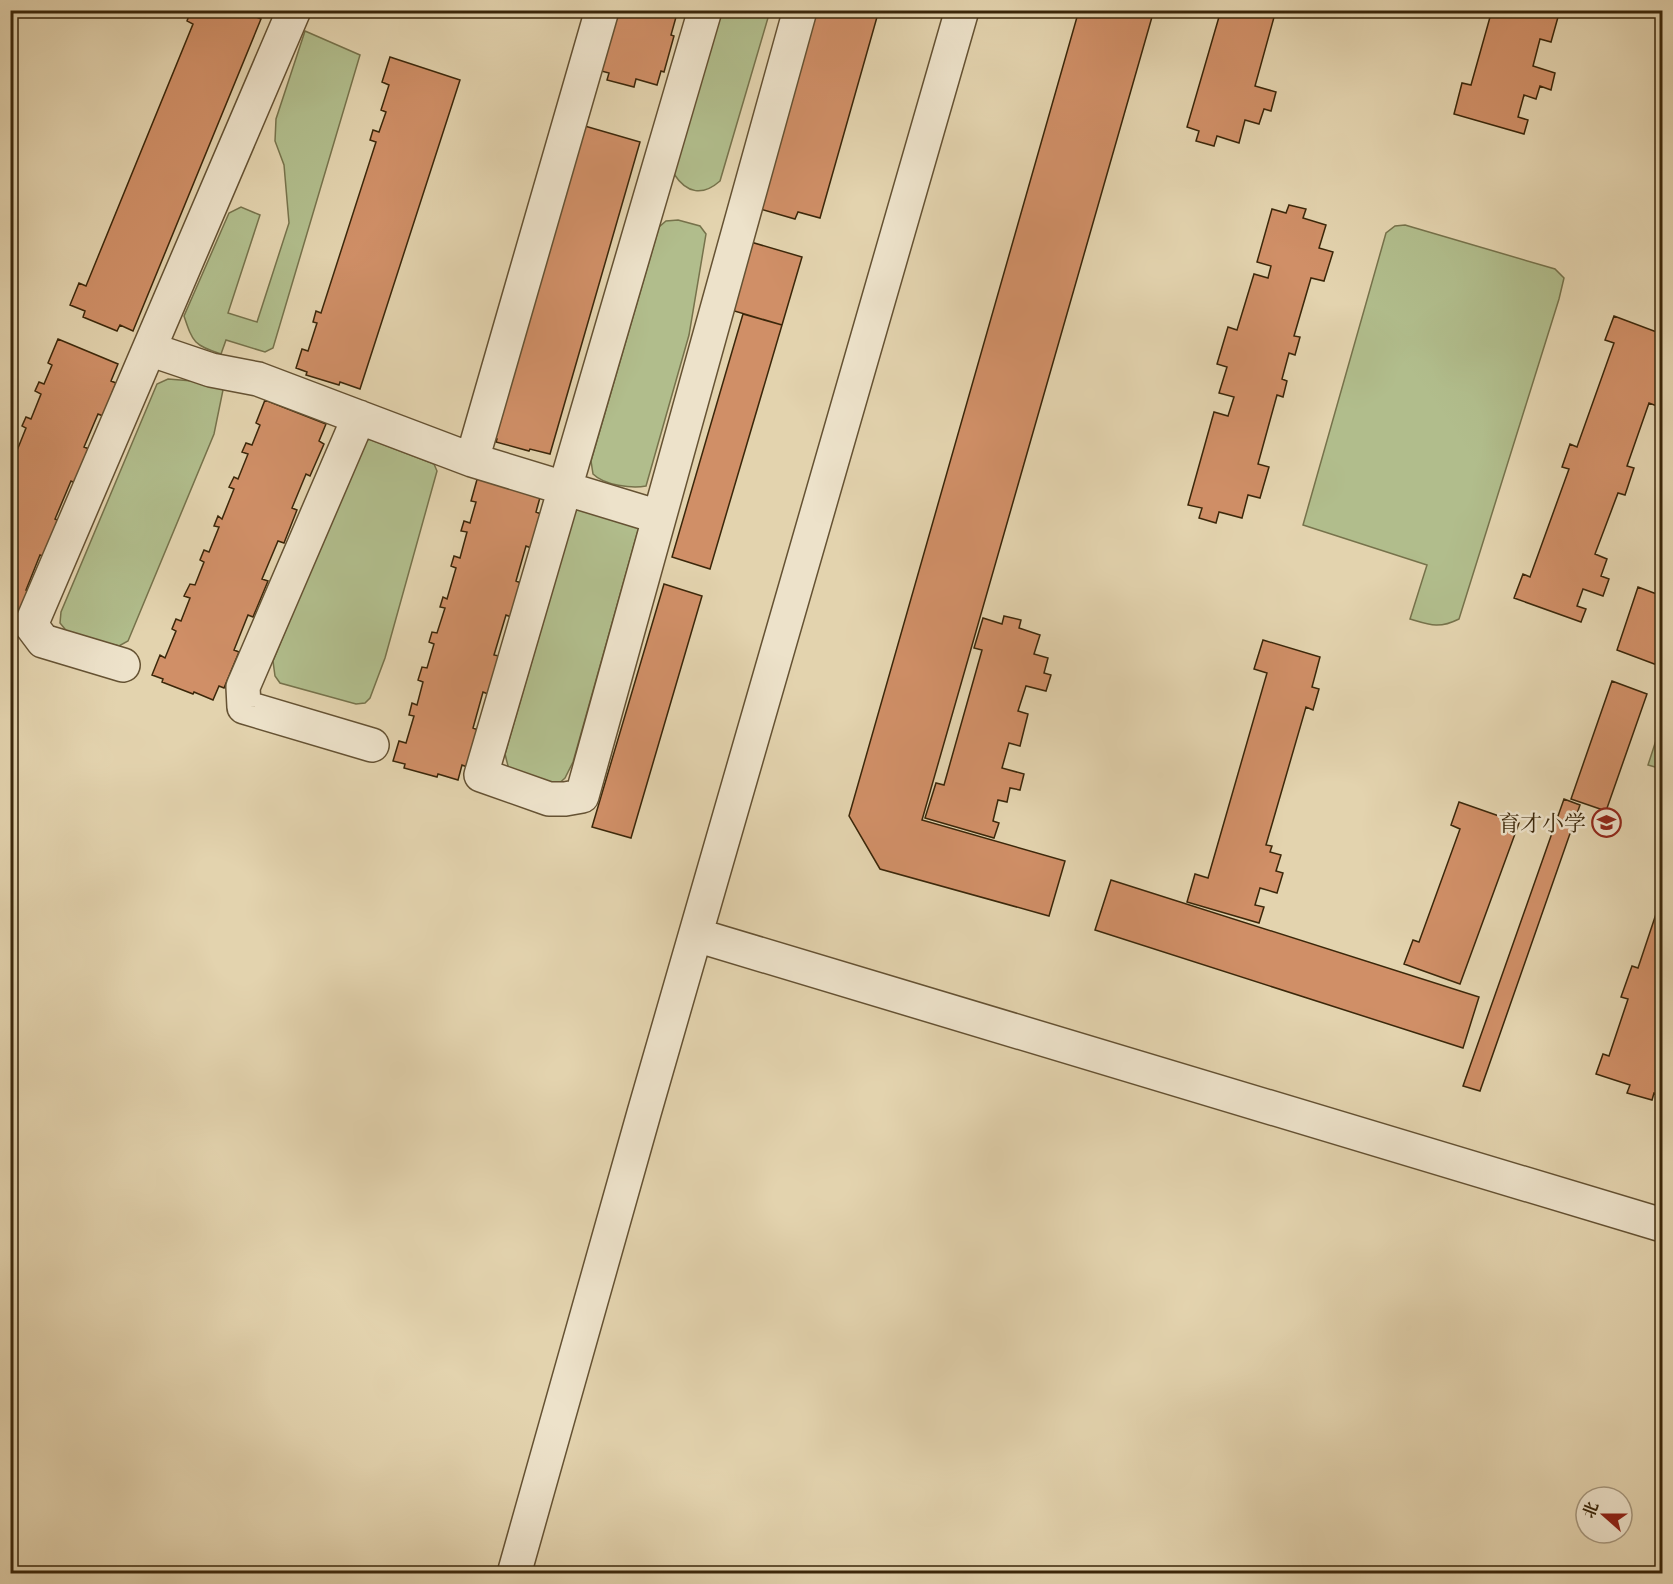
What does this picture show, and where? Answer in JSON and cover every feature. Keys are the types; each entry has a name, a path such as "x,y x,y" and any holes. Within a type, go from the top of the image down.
{"street":[{"path":"123,665 44,641 31,626 294,10"},
{"path":"472,460 602,10"},
{"path":"705,10 481,776 549,799 582,796 800,10"},
{"path":"514,1574 962,10"},
{"path":"149,349 211,370 258,379 472,460 659,517"},
{"path":"359,417 243,687 244,707 372,745"},
{"path":"696,935 1662,1225"}],"green space":[{"path":"722,11 770,11 720,181 707,189 696,191 684,186 674,174"},
{"path":"305,31 360,55 273,348 265,352 226,340 221,354 196,342 184,316 229,213 241,207 260,215 228,313 257,322 289,223 284,165 275,141 276,119"},
{"path":"678,220 700,226 706,234 689,335 646,486 618,485 604,481 593,474 591,461 659,227 666,221"},
{"path":"1405,225 1555,269 1564,278 1459,619 1440,625 1410,619 1427,565 1303,525 1386,233 1395,226"},
{"path":"168,379 217,383 223,390 214,434 128,641 119,646 69,634 60,623 61,612 157,384"},
{"path":"369,439 434,464 437,471 385,658 370,698 365,703 356,704 280,683 275,676 273,661 361,446"},
{"path":"581,506 639,527 573,762 565,778 555,787 509,770 505,754 575,512"},
{"path":"1662,722 1662,769 1648,765"}],"building":[{"path":"191,10 248,10 247,13 261,19 133,331 120,325 117,331 83,317 85,311 70,305 79,283 86,286 193,24 187,21"},
{"path":"616,10 678,10 671,35 674,36 664,72 661,71 657,85 636,79 634,87 607,80 609,73 594,69"},
{"path":"817,10 879,10 820,218 798,212 795,219 753,207 767,184"},
{"path":"1079,10 1154,10 922,820 1065,861 1049,916 880,869 849,816"},
{"path":"1221,10 1276,10 1255,86 1276,92 1271,111 1264,109 1259,124 1245,120 1239,143 1217,136 1214,146 1196,141 1199,131 1187,127"},
{"path":"1281,10 1298,10 1297,15"},
{"path":"1492,10 1560,10 1551,42 1540,39 1533,66 1555,73 1551,90 1540,86 1536,99 1524,95 1518,117 1528,120 1524,134 1454,114 1462,83 1471,85"},
{"path":"390,57 460,80 360,389 306,375 307,372 296,368 302,349 308,351 317,323 313,322 316,311 321,313 376,142 370,140 373,130 379,132 386,112 381,110 389,85 382,82"},
{"path":"571,122 640,142 550,454 496,442 497,439 486,436"},
{"path":"1289,205 1306,209 1303,218 1326,225 1319,248 1333,252 1324,281 1311,278 1294,336 1300,337 1295,355 1289,353 1282,379 1287,381 1283,397 1277,395 1258,464 1269,467 1260,498 1248,495 1242,518 1219,512 1216,523 1199,518 1202,508 1188,505 1214,412 1228,416 1234,397 1219,393 1227,367 1217,364 1228,327 1237,330 1254,274 1268,278 1271,266 1257,262 1272,209 1286,213"},
{"path":"744,240 802,257 782,325 731,310"},
{"path":"743,314 782,325 710,569 672,557"},
{"path":"1614,316 1662,334 1662,408 1649,403 1627,466 1634,468 1625,495 1618,493 1595,554 1607,559 1601,576 1609,579 1603,596 1583,589 1577,606 1586,609 1581,622 1514,598 1523,574 1530,577 1569,469 1562,467 1570,444 1577,447 1614,343 1605,340"},
{"path":"58,339 118,364 111,381 116,383 103,416 98,414 84,447 89,449 75,483 71,481 55,519 60,521 45,557 40,555 26,590 31,592 16,628 12,626 10,628 10,456 14,458 26,428 22,426 26,417 31,419 41,394 35,391 39,382 44,384 52,365 48,363"},
{"path":"265,400 326,424 319,441 324,444 310,476 306,474 292,508 297,510 284,543 278,541 262,579 268,581 253,617 248,615 234,650 239,652 224,688 219,686 213,700 162,682 163,679 152,675 160,655 165,658 176,631 172,629 176,619 181,621 190,598 184,596 190,584 195,585 204,562 200,560 204,550 209,552 219,527 214,526 218,516 222,519 234,489 229,487 234,477 238,479 248,454 242,452 246,443 252,445 260,425 256,423"},
{"path":"478,476 541,494 536,512 541,514 531,548 526,546 516,581 521,583 511,617 506,615 494,655 499,656 488,694 483,692 473,728 478,730 467,767 462,765 458,780 404,768 405,764 393,761 399,741 406,743 414,716 409,715 412,703 417,705 423,682 418,680 422,667 427,668 434,644 429,642 432,632 437,633 445,608 440,607 443,597 447,599 456,568 451,566 454,556 460,558 467,532 461,531 464,521 470,523 476,502 471,501"},
{"path":"664,584 702,596 631,838 592,827"},
{"path":"1638,587 1662,596 1662,650 1657,665 1617,650"},
{"path":"1004,616 1021,620 1019,628 1040,635 1034,654 1048,658 1044,673 1051,675 1046,691 1026,686 1018,711 1028,714 1020,746 1009,743 1002,768 1024,774 1020,790 1010,788 1007,802 998,800 993,821 999,823 994,838 925,818 936,783 944,785 982,650 974,648 983,618 1002,624"},
{"path":"1263,640 1320,657 1312,687 1319,689 1313,710 1306,707 1266,845 1272,846 1270,852 1281,855 1276,871 1283,873 1277,893 1260,888 1255,905 1264,907 1259,923 1187,902 1195,874 1208,878 1267,673 1254,669"},
{"path":"1612,681 1647,694 1606,811 1571,799"},
{"path":"1564,799 1580,805 1480,1091 1463,1086"},
{"path":"1459,802 1519,823 1460,984 1404,964 1413,940 1419,942 1460,829 1451,825"},
{"path":"1111,880 1479,997 1463,1048 1095,930"},
{"path":"1661,899 1662,1096 1654,1093 1652,1100 1627,1093 1630,1085 1596,1074 1603,1054 1609,1056 1628,999 1621,997 1632,966 1638,968"}],"place":[{"name":"育才小学","path":"1607,823"}]}
